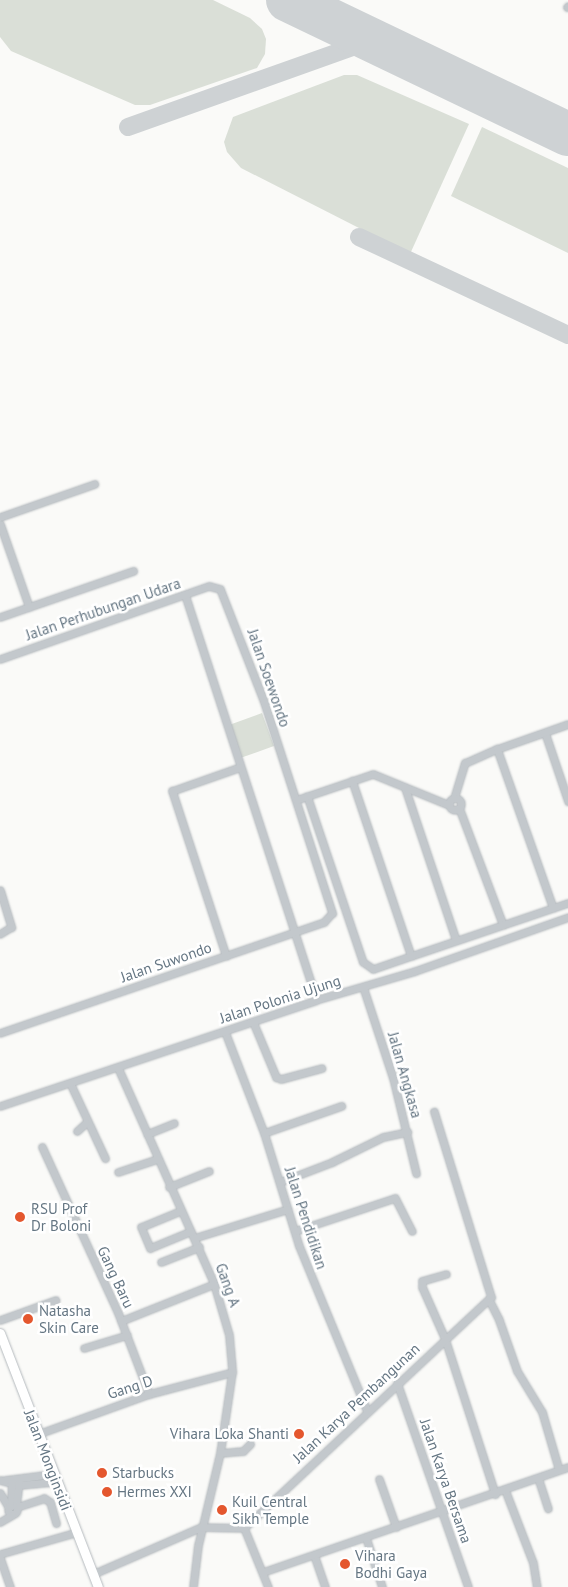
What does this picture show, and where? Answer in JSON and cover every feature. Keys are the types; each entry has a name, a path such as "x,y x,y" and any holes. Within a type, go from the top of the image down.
{"main road":[{"name":"Jalan Monginsidi","path":"0,1333 54,1478 98,1587"}],"street":[{"path":"0,517 94,484"},
{"path":"0,524 29,607"},
{"path":"0,618 133,571"},
{"name":"Jalan Perhubungan Udara","path":"0,659 214,585"},
{"name":"Jalan Soewondo","path":"214,585 225,595 291,784 332,909"},
{"path":"185,595 313,989"},
{"path":"503,925 459,808 454,810 451,801 465,763 497,749 568,724"},
{"path":"545,733 568,801"},
{"path":"497,749 553,908"},
{"path":"226,956 172,791 240,767"},
{"path":"296,800 377,774 405,788 451,801"},
{"path":"352,781 412,956"},
{"path":"405,788 456,940"},
{"path":"307,796 363,962 373,969 568,903"},
{"path":"0,890 11,928 0,934"},
{"name":"Jalan Suwondo","path":"0,1033 296,932 328,920 332,909"},
{"name":"Jalan Polonia Ujung","path":"0,1106 363,987 568,917"},
{"name":"Jalan Angkasa","path":"363,987 407,1132 416,1173"},
{"path":"253,1022 276,1077 288,1078 322,1068"},
{"name":"Jalan Pendidikan","path":"225,1032 264,1133 294,1231 367,1411"},
{"name":"Gang A","path":"118,1068 169,1187 199,1247 214,1284 226,1322 232,1372 220,1453 201,1527 193,1587"},
{"path":"70,1083 86,1122 96,1134 105,1158"},
{"path":"264,1133 341,1106"},
{"path":"434,1112 488,1282 491,1293 489,1300 517,1371 542,1412 559,1470"},
{"path":"77,1131 86,1122"},
{"path":"147,1134 174,1123"},
{"path":"280,1182 332,1162 383,1137 407,1132"},
{"name":"Gang Baru","path":"42,1147 121,1320 149,1394"},
{"path":"118,1172 157,1159"},
{"path":"169,1187 209,1171"},
{"path":"294,1231 395,1198 412,1231"},
{"path":"180,1211 141,1227 150,1248 193,1234 288,1209"},
{"path":"161,1262 199,1247"},
{"path":"446,1274 422,1283 445,1339 495,1494"},
{"path":"121,1320 214,1284"},
{"path":"0,1320 56,1300"},
{"name":"Jalan Karya Pembangunan","path":"244,1528 367,1411 489,1300"},
{"path":"84,1348 127,1335"},
{"name":"Gang D","path":"38,1434 149,1394 232,1372"},
{"name":"Jalan Karya Bersama","path":"398,1383 468,1587"},
{"path":"220,1453 243,1452 250,1444"},
{"path":"263,1572 495,1494 568,1467"},
{"path":"1,1480 15,1482 54,1478"},
{"path":"538,1478 548,1508"},
{"path":"379,1479 396,1527"},
{"path":"13,1509 15,1482"},
{"path":"505,1490 533,1563 537,1587"},
{"path":"0,1493 13,1509"},
{"path":"0,1522 13,1509 44,1498 50,1502 56,1523"},
{"path":"93,1574 201,1527 244,1528 268,1587"},
{"path":"0,1554 77,1532"},
{"path":"366,1538 382,1587"},
{"path":"314,1555 325,1587"},
{"path":"0,1558 10,1587"}],"shaded area":[{"path":"0,0 213,0 250,18 262,29 266,39 265,54 257,68 150,105 135,105 11,51 0,37"},
{"path":"344,75 357,75 469,124 410,254 241,168 227,152 224,142 233,117"},
{"path":"482,127 568,168 568,253 451,196"},
{"path":"262,713 274,746 241,758 229,725"}],"taxiway":[{"path":"128,127 372,40"},
{"path":"359,237 568,335"}],"runway":[{"path":"288,0 568,134"}],"place":[{"name":"RSU Prof Dr Boloni","path":"20,1217"},
{"name":"Natasha Skin Care","path":"28,1319"},
{"name":"Vihara Loka Shanti","path":"299,1434"},
{"name":"Starbucks","path":"102,1473"},
{"name":"Hermes XXI","path":"107,1492"},
{"name":"Kuil Central Sikh Temple","path":"222,1510"},
{"name":"Vihara Bodhi Gaya","path":"345,1564"}]}
